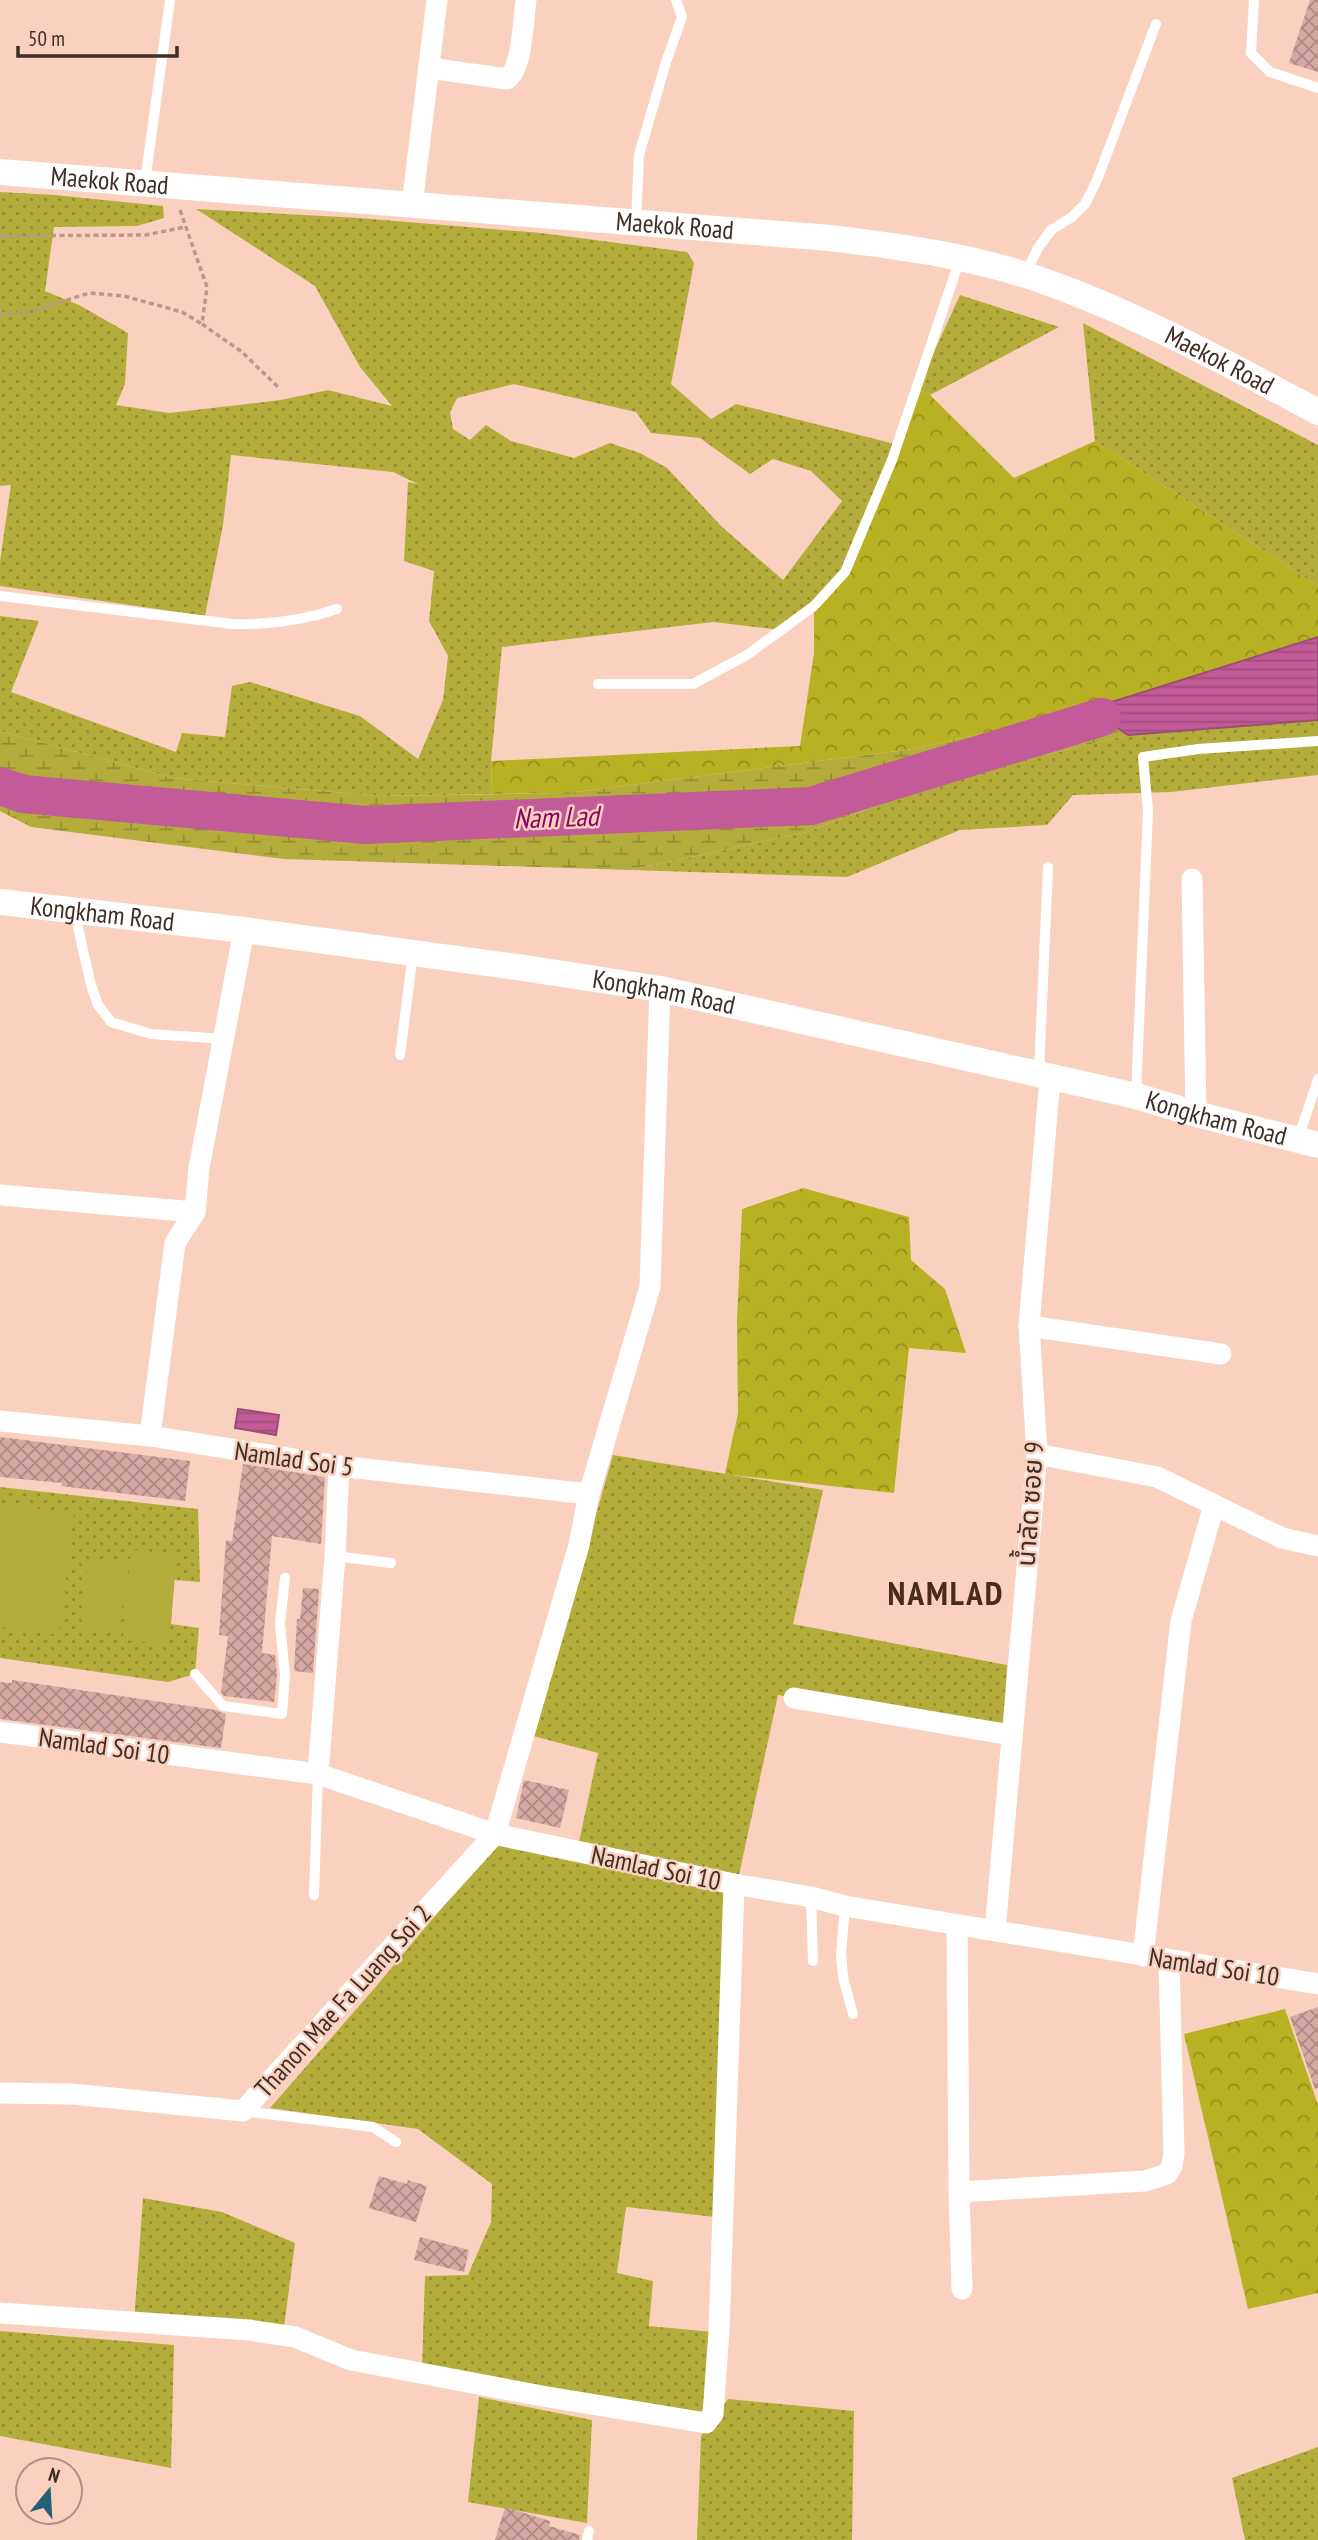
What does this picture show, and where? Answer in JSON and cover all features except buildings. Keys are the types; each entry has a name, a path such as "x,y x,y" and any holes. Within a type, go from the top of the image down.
{"street":[{"path":"412,205 437,0"},
{"path":"429,68 507,79 513,74 518,60 526,0"},
{"name":"Maekok Road","path":"0,172 830,238 960,258 1049,282 1240,371 1318,412"},
{"path":"1192,879 1196,1114"},
{"name":"Kongkham Road","path":"0,902 244,930 660,989 1136,1096 1308,1142"},
{"path":"150,1436 175,1243 195,1212 200,1168 244,930"},
{"path":"495,1834 579,1545 589,1494 650,1287 660,989"},
{"name":"น้ำลัด ซอย 9","path":"995,1931 1037,1454 1029,1326 1044,1076"},
{"path":"0,1195 195,1212"},
{"path":"1029,1326 1221,1354"},
{"name":"Namlad Soi 5","path":"0,1421 150,1436 339,1466 589,1494"},
{"path":"1037,1454 1157,1477 1282,1538 1318,1546"},
{"path":"318,1774 335,1556 339,1466"},
{"path":"1143,1956 1181,1621 1213,1505"},
{"path":"794,1698 1012,1735"},
{"name":"Namlad Soi 10","path":"0,1732 318,1774 495,1834 845,1906 1318,1984"},
{"name":"Thanon Mae Fa Luang Soi 2","path":"0,2093 72,2094 243,2111 495,1834"},
{"path":"0,2313 249,2330 295,2337 351,2360 706,2423 713,2414 719,2331 734,1884"},
{"path":"957,1925 962,2289"},
{"path":"959,2192 1145,2181 1167,2174 1172,2166 1174,2153 1169,1960"}],"lane":[{"path":"145,182 170,0"},
{"path":"636,222 639,155 682,18 676,0"},
{"path":"1254,0 1251,53 1270,72 1318,88"},
{"path":"1025,275 1038,248 1051,230 1072,217 1085,204 1097,180 1156,24"},
{"path":"598,684 693,684 747,655 814,606 845,572 892,460 960,258"},
{"path":"0,596 233,624 267,625 306,619 337,608"},
{"path":"1136,1096 1148,811 1143,757 1198,749 1318,741"},
{"path":"1044,1076 1048,867"},
{"path":"78,928 98,1005 111,1022 151,1034 224,1039"},
{"path":"400,1055 413,953"},
{"path":"1308,1142 1318,1079"},
{"path":"335,1556 391,1563"},
{"path":"195,1674 223,1706 282,1714 285,1675 280,1624 285,1578"},
{"path":"314,1895 318,1774"},
{"path":"811,1897 813,1961"},
{"path":"845,1906 842,1965 853,2014"},
{"path":"243,2111 373,2127 396,2142"}],"path":[{"path":"174,184 185,227 207,287 202,324"},
{"path":"0,236 146,236 185,227"},
{"path":"0,314 36,310 89,293 124,296 147,302 182,312 202,324 242,352 278,387"}],"green space":[{"path":"0,192 163,206 164,218 137,226 54,227 45,291 79,305 128,333 125,384 116,405 169,413 281,400 328,390 392,406 360,367 315,286 196,209 359,218 541,233 687,252 694,263 671,384 711,419 736,404 895,444 845,572 781,630 713,622 502,647 491,761 492,794 380,796 173,778 0,731 0,616 39,621 11,692 176,752 182,733 225,737 232,686 250,682 360,716 418,759 443,700 448,656 429,621 434,571 404,561 408,482 418,484 393,472 231,455 223,525 205,616 0,586 0,561 11,485 0,486","holes":["514,384 636,412 651,433 700,438 750,474 773,459 811,471 842,501 783,580 721,526 667,468 640,453 610,443 574,458 511,441 486,425 470,440 453,429 450,412 457,398"]},
{"path":"960,295 1059,327 930,395 917,389"},
{"path":"1083,323 1318,445 1318,586 1095,441"},
{"path":"917,389 930,395 1014,478 1095,441 1318,586 1318,637 1089,709 913,749 568,793 492,794 491,761 800,746 814,653 814,606 845,572"},
{"path":"1089,709 1128,735 939,781 807,832 631,870 284,859 31,827 0,811 0,731 173,778 380,796 568,793 913,749"},
{"path":"1318,720 1318,775 1171,792 1073,795 1047,825 960,830 847,877 631,870 807,832 943,780 1128,735"},
{"path":"803,1188 909,1217 911,1260 945,1289 966,1353 909,1348 894,1493 725,1474 738,1413 737,1320 742,1209"},
{"path":"613,1455 823,1490 793,1624 1007,1665 1003,1734 778,1695 739,1875 579,1842 598,1753 533,1736"},
{"path":"0,1487 198,1509 200,1582 174,1580 171,1624 199,1628 195,1674 168,1682 0,1658"},
{"path":"0,1504 74,1513 59,1635 0,1627"},
{"path":"131,1550 177,1554 169,1644 123,1640"},
{"path":"88,1559 127,1563 120,1632 81,1628"},
{"path":"494,1845 725,1893 715,2217 626,2207 617,2273 653,2281 649,2326 713,2332 707,2413 422,2367 425,2276 468,2275 491,2222 492,2184 418,2129 270,2108"},
{"path":"1285,2009 1318,2105 1318,2293 1248,2309 1184,2034"},
{"path":"143,2198 222,2212 295,2243 283,2335 134,2322"},
{"path":"0,2331 174,2345 171,2468 0,2436"},
{"path":"479,2397 592,2420 587,2523 468,2502"},
{"path":"728,2399 854,2411 852,2540 697,2540 701,2436"},
{"path":"1318,2447 1318,2540 1245,2540 1232,2478"}],"shaded area":[{"path":"1318,637 1318,720 1128,735 1089,709"},
{"path":"238,1409 279,1415 276,1435 235,1428"}],"waterway":[{"name":"Nam Lad","path":"0,786 23,794 365,825 811,806 1102,717"}],"district":[{"name":"NAMLAD","path":"946,1593"}]}
